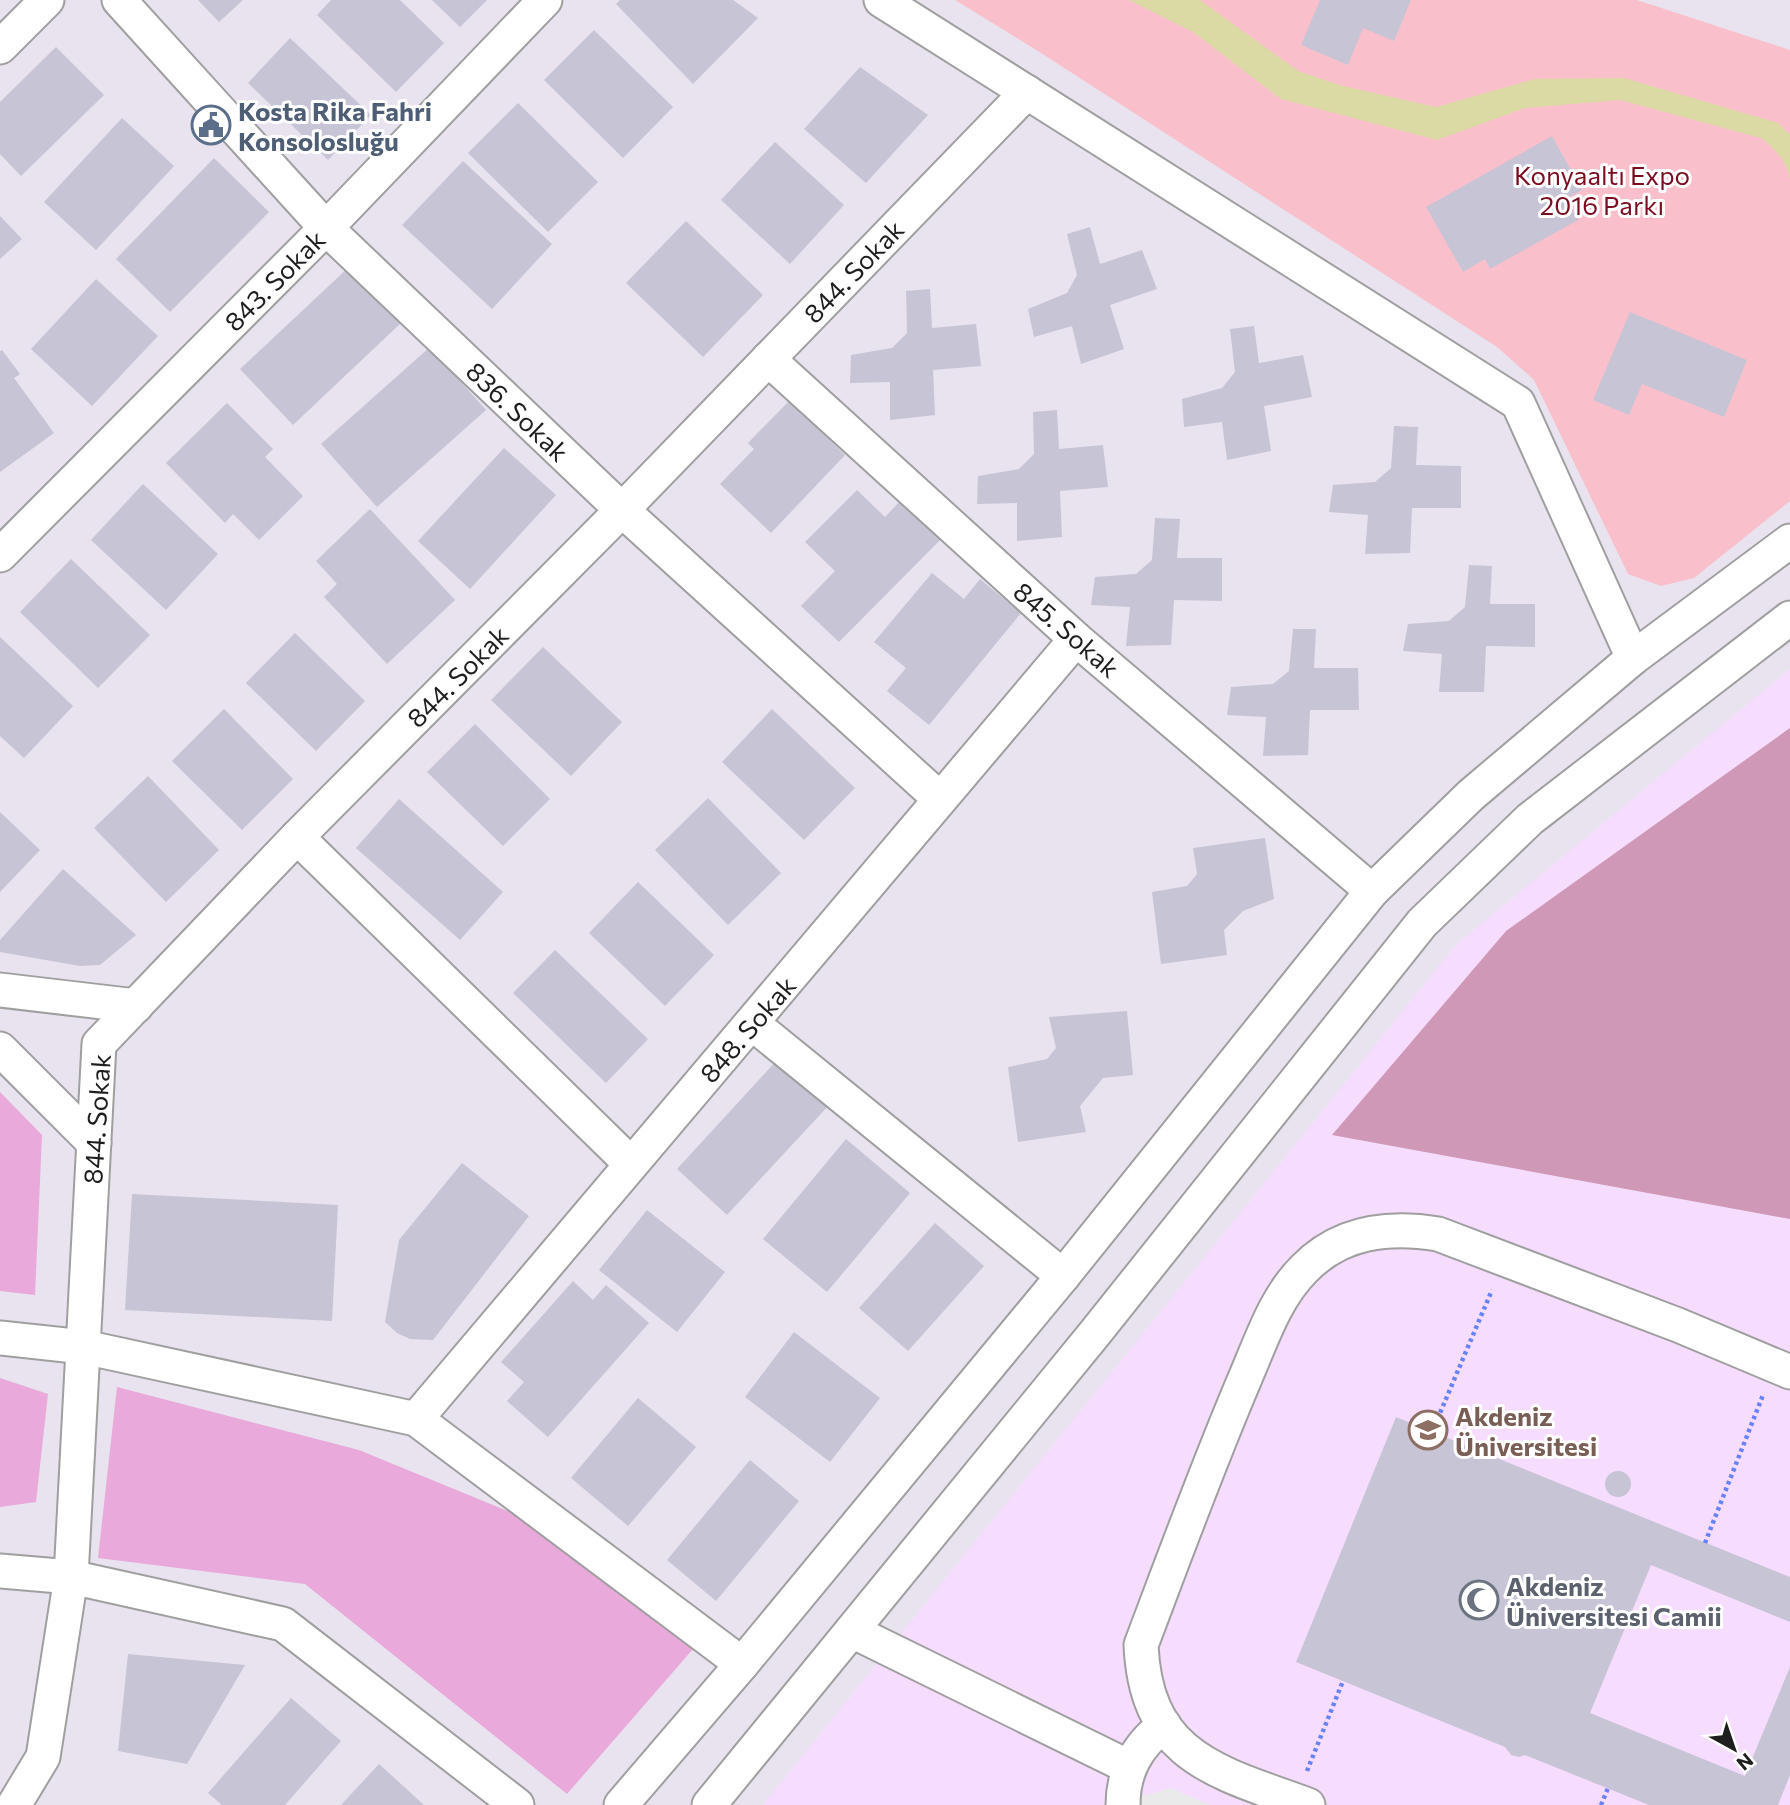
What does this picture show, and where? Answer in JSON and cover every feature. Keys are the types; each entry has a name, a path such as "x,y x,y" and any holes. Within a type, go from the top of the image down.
{"street":[{"path":"0,47 47,0"},
{"name":"836. Sokak","path":"119,0 326,228 622,510 940,799"},
{"name":"843. Sokak","path":"0,555 326,228 544,0"},
{"path":"881,0 1518,403 1633,657"},
{"name":"844. Sokak","path":"14,1805 43,1757 71,1577 99,1044 297,837 622,510 1027,92"},
{"name":"845. Sokak","path":"768,359 1076,639 1372,891"},
{"path":"621,1805 742,1664 1063,1276 1372,891 1471,796 1633,657 1790,541"},
{"path":"709,1805 1095,1332 1422,923 1530,819 1790,618"},
{"name":"848. Sokak","path":"416,1419 1076,639"},
{"path":"297,837 630,1163"},
{"path":"0,990 136,1006"},
{"path":"752,1024 1063,1276"},
{"path":"0,1049 94,1143"},
{"path":"1302,1803 1208,1767 1184,1749 1164,1725 1148,1695 1142,1671 1141,1645 1227,1421 1284,1292 1305,1268 1331,1248 1357,1236 1384,1230 1438,1234 1678,1325 1782,1369"},
{"path":"0,1338 84,1347 416,1419 742,1664"},
{"path":"0,1571 71,1577 283,1623 517,1805"},
{"path":"852,1631 1129,1767"},
{"path":"1123,1805 1124,1785 1137,1751 1164,1725"}],"path":[{"path":"1432,1432 1504,1260"},
{"path":"1705,1543 1782,1369"},
{"path":"1302,1803 1343,1681"},
{"path":"1601,1805 1608,1788"}],"shaded area":[{"path":"1129,0 1200,0 1298,71 1343,86 1436,107 1535,79 1624,78 1778,123 1790,135 1790,179 1780,156 1761,138 1620,100 1525,108 1437,140 1281,99 1193,32"},
{"name":"Akdeniz Üniversitesi","path":"1790,669 1790,1805 763,1805 1457,944"},
{"path":"1790,728 1790,1219 1332,1135 1506,931"},
{"path":"0,1092 42,1135 35,1295 0,1291"},
{"path":"0,1378 48,1394 36,1502 0,1507"},
{"path":"117,1387 359,1450 515,1514 693,1649 567,1794 305,1584 98,1558"},
{"path":"1171,1788 1211,1805 1112,1805"}],"green space":[{"name":"Konyaaltı Expo 2016 Parkı","path":"955,0 1637,0 1790,50 1790,501 1694,578 1661,586 1628,574 1534,380 1497,347"}],"building":[{"path":"198,0 243,0 219,22"},
{"path":"331,0 400,0 444,43 396,92 317,15"},
{"path":"432,0 487,0 460,27"},
{"path":"620,0 733,0 758,18 693,84 616,4"},
{"path":"1320,0 1411,0 1394,41 1363,28 1348,65 1301,45"},
{"path":"594,30 673,107 623,158 544,80"},
{"path":"290,38 371,115 328,160 248,83"},
{"path":"56,47 104,95 21,176 0,154 0,102"},
{"path":"860,67 928,115 866,183 804,129"},
{"path":"518,103 598,182 548,232 468,153"},
{"path":"122,118 174,166 96,250 44,202"},
{"path":"1552,136 1582,190 1567,198 1578,220 1490,269 1485,259 1463,272 1426,207"},
{"path":"775,142 844,205 790,264 721,200"},
{"path":"214,158 269,212 170,312 116,259"},
{"path":"463,161 552,244 492,309 402,225"},
{"path":"0,216 22,239 0,259"},
{"path":"686,221 763,295 703,357 626,283"},
{"path":"1090,227 1100,264 1142,250 1157,289 1110,305 1124,349 1081,364 1072,326 1034,337 1028,309 1067,293 1077,275 1067,234"},
{"path":"350,266 402,322 293,425 240,369"},
{"path":"96,279 158,336 92,406 31,349"},
{"path":"930,289 932,328 976,324 981,366 933,370 935,415 890,420 890,382 850,383 851,355 892,348 907,333 906,291"},
{"path":"1630,312 1747,360 1724,417 1642,384 1629,415 1593,400"},
{"path":"1254,326 1259,363 1303,355 1312,397 1264,406 1271,451 1227,460 1222,422 1184,427 1182,399 1222,388 1235,372 1230,329"},
{"path":"430,347 486,410 377,507 321,444"},
{"path":"2,350 20,374 14,378 54,433 0,472 0,351"},
{"path":"789,401 845,455 771,533 720,484 754,449 748,443"},
{"path":"227,403 273,449 265,457 303,496 259,540 233,514 225,523 166,463"},
{"path":"1057,410 1059,449 1103,445 1108,487 1060,491 1062,537 1017,541 1017,503 977,504 978,476 1019,469 1034,454 1033,412"},
{"path":"1394,426 1418,427 1416,465 1461,466 1461,508 1412,508 1410,553 1365,554 1368,515 1329,512 1333,485 1375,482 1391,468"},
{"path":"504,448 556,495 470,589 418,541"},
{"path":"143,484 218,554 166,610 91,540"},
{"path":"857,490 885,517 904,497 943,537 839,642 801,606 835,571 805,542"},
{"path":"370,509 455,600 387,664 324,597 337,584 316,561"},
{"path":"1155,518 1180,519 1177,558 1222,558 1222,601 1174,600 1171,645 1126,646 1130,607 1091,605 1095,577 1136,574 1152,560"},
{"path":"71,559 150,635 98,688 20,612"},
{"path":"1469,565 1492,566 1490,604 1535,604 1535,647 1486,646 1484,692 1439,692 1442,654 1403,651 1408,624 1449,621 1465,607"},
{"path":"932,573 964,599 980,579 1021,613 929,725 887,691 906,668 874,642"},
{"path":"1293,629 1316,629 1314,668 1358,668 1359,710 1310,710 1308,755 1263,756 1266,717 1227,715 1231,687 1273,684 1289,671"},
{"path":"295,633 365,701 316,751 246,683"},
{"path":"0,637 73,706 24,758 0,736"},
{"path":"543,647 622,722 571,776 491,700"},
{"path":"224,709 293,779 242,830 172,761"},
{"path":"772,709 855,788 804,840 722,762"},
{"path":"475,724 550,799 503,846 427,772"},
{"path":"148,776 219,850 166,902 94,828"},
{"path":"708,798 781,873 728,925 655,850"},
{"path":"399,799 503,892 460,940 356,848"},
{"path":"0,812 40,850 0,892"},
{"path":"1265,838 1274,899 1243,911 1224,930 1227,955 1161,964 1152,892 1187,886 1197,874 1193,848"},
{"path":"63,869 136,935 100,965 80,966 0,952 0,940"},
{"path":"638,882 714,955 665,1006 589,933"},
{"path":"555,950 648,1039 606,1083 513,993"},
{"path":"1127,1011 1133,1075 1103,1078 1080,1106 1086,1132 1018,1142 1008,1067 1047,1059 1056,1048 1049,1017"},
{"path":"778,1059 829,1105 727,1215 677,1169"},
{"path":"846,1139 910,1193 827,1292 763,1239"},
{"path":"462,1163 529,1216 433,1340 410,1339 397,1333 385,1322 399,1240"},
{"path":"132,1194 338,1205 332,1321 125,1310"},
{"path":"647,1210 725,1272 677,1332 599,1270"},
{"path":"935,1223 984,1266 908,1351 859,1308"},
{"path":"573,1281 593,1300 606,1285 649,1323 548,1437 507,1401 524,1382 501,1362"},
{"path":"794,1332 880,1398 830,1462 745,1397"},
{"path":"638,1398 696,1447 628,1526 571,1478"},
{"name":"Akdeniz Üniversitesi Camii","path":"1396,1417 1790,1577 1790,1622 1651,1565 1590,1713 1745,1776 1790,1667 1790,1775 1778,1805 1649,1805 1525,1755 1511,1755 1505,1747 1296,1662"},
{"path":"750,1460 799,1501 716,1601 667,1560"},
{"path":"1618,1471 1627,1475 1631,1484 1627,1493 1618,1497 1609,1493 1605,1484 1609,1475"},
{"path":"128,1654 245,1665 187,1764 118,1751"},
{"path":"291,1698 341,1741 285,1805 222,1805 208,1793"},
{"path":"379,1764 424,1805 341,1805"}],"place":[{"name":"Kosta Rika Fahri Konsolosluğu","path":"211,125"},
{"name":"Akdeniz Üniversitesi","path":"1428,1430"},
{"name":"Akdeniz Üniversitesi Camii","path":"1479,1600"}]}
